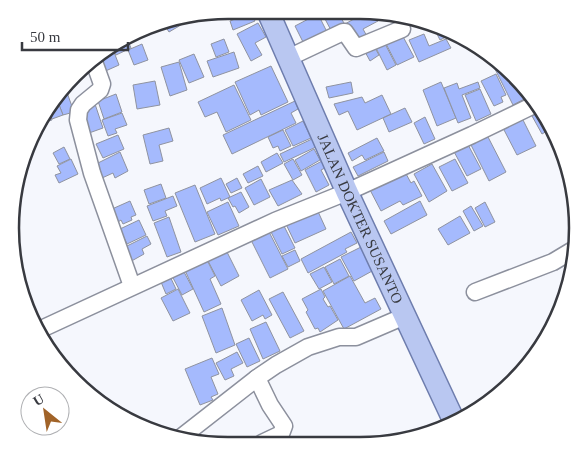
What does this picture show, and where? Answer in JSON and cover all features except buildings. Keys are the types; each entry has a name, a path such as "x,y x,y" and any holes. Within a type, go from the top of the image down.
{"main road":[{"name":"JALAN DOKTER SUSANTO","path":"271,19 347,192 452,416"}],"street":[{"path":"288,58 343,32 345,32 356,48 402,29"},
{"path":"96,66 102,84 100,90 83,104 79,110 78,120 92,173 132,286"},
{"path":"44,328 275,221 347,192 530,107"},
{"path":"475,292 553,262 567,253"},
{"path":"187,433 276,365 318,343 339,338 356,337 405,316"},
{"path":"257,378 270,405 284,426 280,434 274,437"}]}
